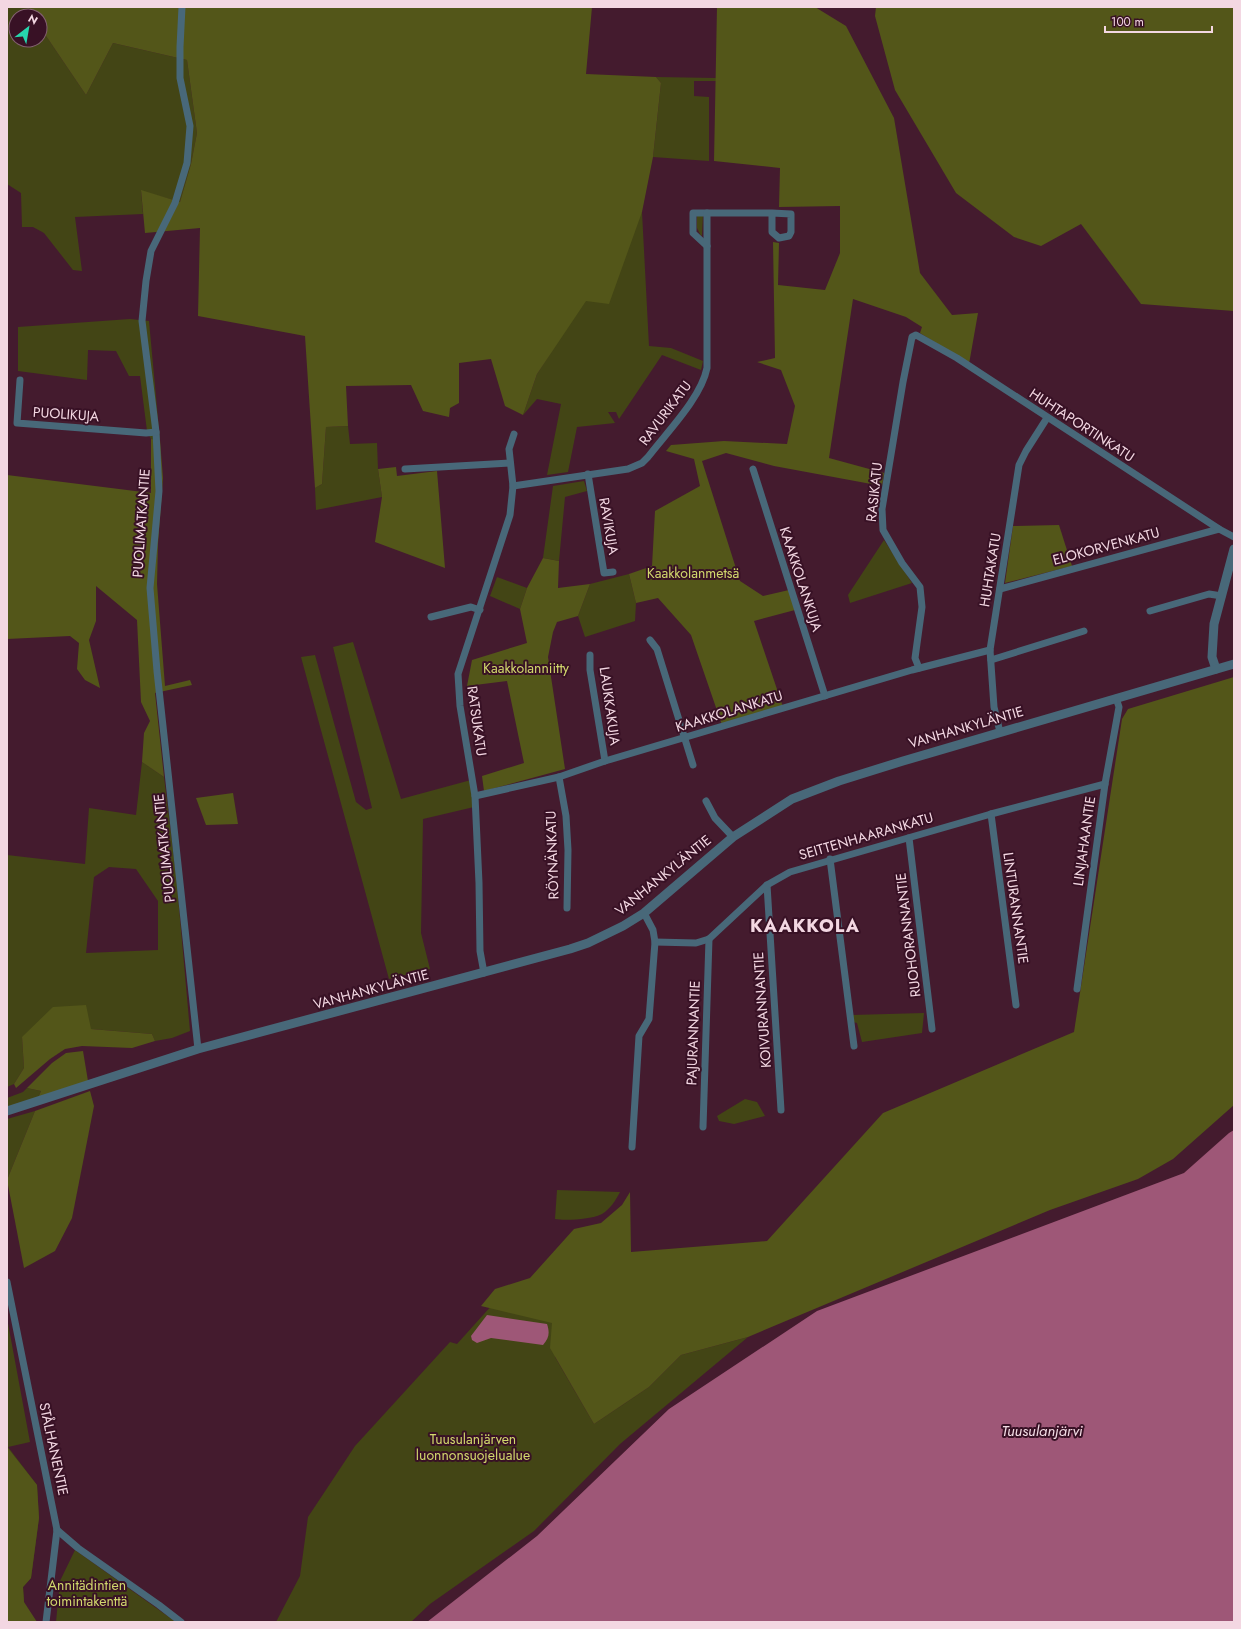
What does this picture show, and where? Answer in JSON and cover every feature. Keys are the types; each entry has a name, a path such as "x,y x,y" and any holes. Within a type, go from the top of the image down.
{"street":[{"name":"PUOLIMATKANTIE","path":"182,7 180,78 190,126 187,164 175,203 151,251 142,321 156,432 159,491 150,588 157,671 198,1049"},
{"path":"707,246 693,233 693,213 772,213"},
{"name":"RAVURIKATU","path":"513,486 628,469 642,463 698,394 707,368 707,213"},
{"name":"HUHTAPORTINKATU","path":"916,335 957,358 1047,418 1219,529 1234,537"},
{"name":"RASIKATU","path":"916,335 912,337 903,382 882,509 883,530 902,563 920,587 922,607 915,658 918,668"},
{"name":"PUOLIKUJA","path":"20,380 17,423 146,433 156,432"},
{"name":"HUHTAKATU","path":"1000,732 994,707 990,650 1019,465 1047,418"},
{"name":"RATSUKATU","path":"484,973 480,951 475,796 460,706 458,674 510,515 513,486 509,449 514,434"},
{"path":"405,469 510,463"},
{"name":"KAAKKOLANKUJA","path":"753,469 825,696"},
{"name":"RAVIKUJA","path":"588,474 604,573 613,572"},
{"name":"ELOKORVENKATU","path":"1000,589 1219,529"},
{"path":"1216,669 1212,657 1214,624 1234,550"},
{"path":"1150,611 1209,594 1222,596"},
{"path":"431,617 472,608 480,610"},
{"path":"991,660 1084,631"},
{"path":"650,640 657,649 693,765"},
{"name":"KAAKKOLANKATU","path":"475,796 559,777 605,761 918,668 990,650"},
{"name":"LAUKKAKUJA","path":"590,655 590,670 605,761"},
{"name":"VANHANKYLÄNTIE","path":"7,1111 198,1049 484,973 588,943 623,926 644,913 733,837 792,799 818,788 903,761 1234,664"},
{"name":"LINJAHAANTIE","path":"1077,988 1105,784 1119,707 1116,698"},
{"name":"RÖYNÄNKATU","path":"559,777 566,816 568,850 566,908"},
{"name":"SEITTENHAARANKATU","path":"709,939 767,885 790,872 830,859 990,814 1105,784"},
{"path":"706,802 715,818 733,837"},
{"name":"LINTURANNANTIE","path":"990,814 1016,1005"},
{"name":"RUOHORANNANTIE","path":"909,838 932,1029"},
{"path":"830,859 854,1046"},
{"name":"KOIVURANNANTIE","path":"767,885 780,1110"},
{"path":"632,1147 639,1036 649,1019 655,942 653,930 644,913"},
{"path":"655,942 696,943 709,939"},
{"name":"PAJURANNANTIE","path":"703,1127 709,939"},
{"name":"STÅLHANENTIE","path":"7,1282 57,1530 46,1622"},
{"path":"57,1530 78,1548 181,1622"}],"green space":[{"path":"7,7 30,7 8,8 8,48 48,48 48,39 86,95 113,43 187,60 197,133 191,164 180,202 141,191 143,214 75,217 82,271 73,270 44,233 33,227 22,227 21,193 7,184"},
{"path":"592,7 586,74 656,77 661,83 653,157 642,212 609,304 586,301 537,374 523,415 505,406 491,359 459,363 459,403 450,408 449,417 423,411 411,385 346,386 348,426 326,427 322,484 315,488 305,336 198,316 200,228 145,233 141,190 180,202 191,164 197,133 187,60 113,43 86,95 48,39 48,8 30,8"},
{"name":"Kaakkolanmetsä","path":"717,7 815,7 846,26 894,118 920,273 952,315 978,313 969,364 920,333 922,327 906,317 853,299 829,458 884,473 882,486 774,466 726,453 702,461 740,581 763,596 789,590 795,610 754,621 783,707 722,725 691,635 658,598 636,603 629,574 652,566 655,511 700,486 694,459 666,451 671,445 724,441 787,444 795,406 781,370 757,362 775,358 773,242 779,243 778,285 825,290 840,253 840,206 779,207 780,168 714,161"},
{"path":"876,7 1234,7 1234,311 1141,304 1081,224 1041,246 1014,237 956,193 895,90 875,16"},
{"path":"656,77 716,78 716,81 694,81 694,96 709,97 709,161 653,157 661,83"},
{"path":"642,212 649,346 671,348 703,361 701,370 662,355 619,419 616,412 608,412 615,423 577,427 568,472 547,475 561,404 537,399 523,415 537,374"},
{"path":"697,215 703,215 701,236 697,228"},
{"path":"130,319 149,321 160,440 151,439 147,431 140,376 129,376 116,351 88,350 87,380 18,371 18,327"},
{"path":"348,426 350,444 377,443 378,469 382,497 316,510 315,488 322,484 326,427"},
{"path":"151,439 160,440 163,478 158,544 157,584 165,686 190,680 192,685 155,693 164,777 142,762 144,733 150,721 141,702 137,620 96,586 96,621 89,640 100,688 85,680 77,669 79,643 70,636 7,639 7,475 151,493"},
{"path":"396,467 397,476 437,471 445,568 375,542 382,497 378,469"},
{"path":"584,481 587,491 565,497 559,561 543,558 553,486"},
{"path":"1059,525 1072,566 1005,583 1013,526"},
{"path":"884,540 912,583 850,603 848,595"},
{"name":"Kaakkolanniitty","path":"543,558 559,561 558,588 590,584 578,616 557,622 553,632 548,657 565,769 484,791 482,776 524,763 507,681 467,686 472,660 527,643 520,609 527,588"},
{"path":"629,574 636,603 635,621 585,637 578,616 590,584"},
{"path":"497,577 527,588 520,609 490,596"},
{"path":"353,642 401,799 471,780 474,807 423,819 421,933 430,969 389,979 301,657 315,655 356,802 366,810 372,808 333,647"},
{"path":"1234,677 1234,1105 1173,1159 1138,1179 1050,1210 748,1337 681,1355 649,1387 594,1424 550,1348 552,1323 481,1306 495,1289 530,1278 574,1229 601,1223 622,1205 630,1192 631,1252 767,1241 883,1113 1074,1032 1122,719 1128,709"},
{"path":"142,762 164,777 176,874 190,1031 172,1038 155,1041 152,1034 91,1029 22,1037 24,1068 14,1084 7,1087 7,855 85,864 89,808 136,815","holes":["109,867 136,869 158,901 158,950 86,953 94,877"]},
{"path":"233,793 238,824 206,825 196,798"},
{"path":"86,1005 91,1029 152,1034 155,1041 132,1048 82,1046 65,1049 50,1059 16,1088 14,1084 24,1068 22,1037 53,1007"},
{"path":"924,1013 922,1033 862,1042 857,1023 853,1022 852,1015"},
{"path":"83,1051 88,1081 38,1098 41,1091 27,1088 52,1063 66,1053"},
{"path":"27,1088 41,1091 38,1098 7,1107 7,1098 23,1092"},
{"path":"90,1091 94,1106 72,1218 55,1251 24,1268 7,1180 35,1111"},
{"path":"745,1099 757,1102 765,1116 734,1124 719,1121 717,1116"},
{"path":"35,1111 7,1180 7,1119"},
{"path":"557,1190 620,1192 608,1210 602,1214 586,1218 566,1220 555,1219"},
{"name":"Tuusulanjärven luonnonsuojelualue","path":"493,1304 556,1312 555,1357 594,1424 649,1387 681,1355 748,1337 620,1444 534,1531 430,1604 411,1622 276,1622 300,1576 308,1517 355,1446 450,1342 457,1344"},
{"path":"7,1318 30,1442 8,1447 37,1485 39,1518 31,1578 23,1587 24,1602 7,1622"},
{"path":"7,1447 37,1485 39,1518 31,1578 23,1587 24,1602 37,1622 7,1622"},
{"name":"Annitädintien toimintakenttä","path":"75,1550 176,1622 56,1622 60,1581"}],"water":[{"name":"Tuusulanjärvi","path":"1234,1130 1234,1622 427,1622 537,1536 669,1409 817,1311 1184,1173"},
{"path":"487,1315 547,1324 549,1333 548,1338 543,1345 491,1338 477,1343 472,1340 471,1336"}],"district":[{"name":"KAAKKOLA","path":"805,926"}]}
